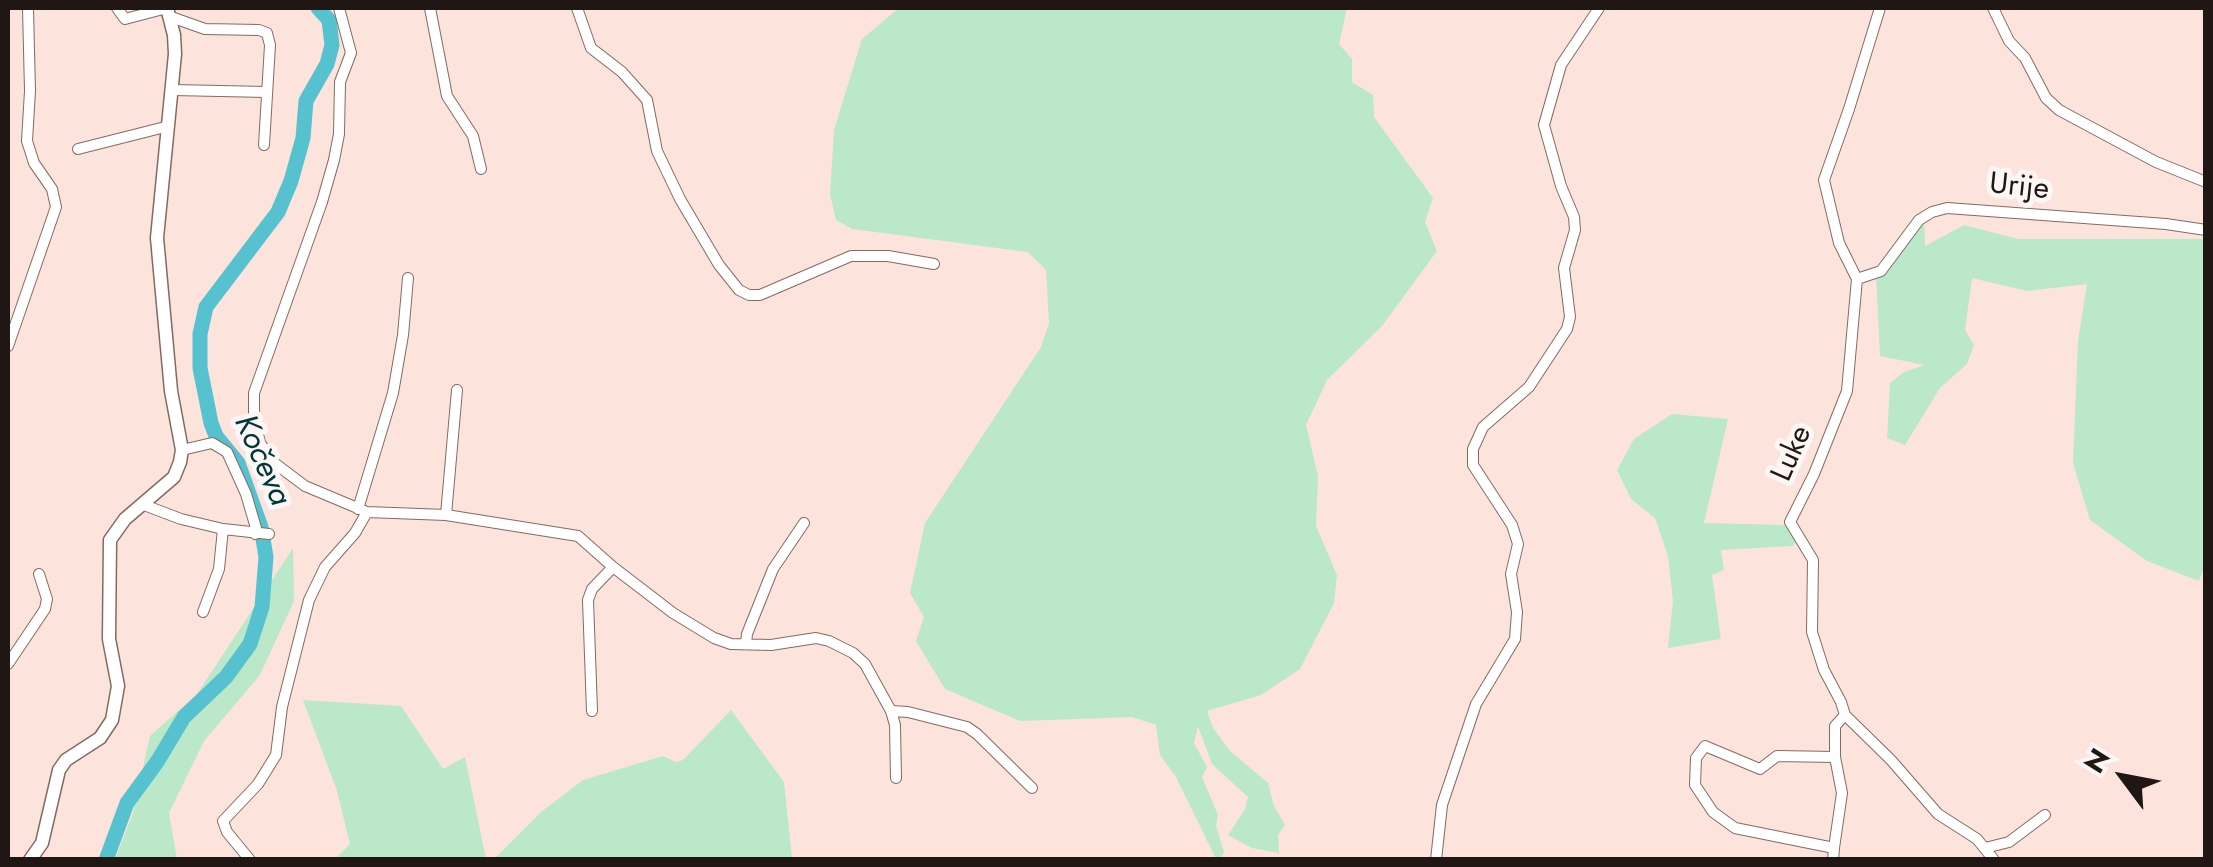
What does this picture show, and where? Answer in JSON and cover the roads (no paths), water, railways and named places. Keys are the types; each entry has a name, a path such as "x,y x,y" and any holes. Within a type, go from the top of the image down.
{"main road":[{"path":"30,860 42,843 59,770 66,760 100,738 112,720 118,686 110,639 110,540 116,528 174,476 182,450 171,391 157,238 173,90 174,35 169,12"}],"street":[{"path":"8,346 56,207 52,189 34,162 27,140 28,8"},
{"path":"117,8 125,19 169,12 205,29 259,30 267,34 270,44 264,145"},
{"path":"339,8 351,53 340,82 334,160 254,393 260,443 273,462 304,486 363,510 446,515 578,536 613,568 704,633 731,644 830,640 865,664 891,711 896,778"},
{"path":"430,8 447,96 472,136 482,169"},
{"path":"576,8 591,48 622,72 647,100 657,151 680,199 719,265 739,290 750,296 760,295 850,256 888,256 934,264"},
{"path":"1436,860 1442,805 1476,704 1515,639 1517,612 1512,574 1518,544 1512,525 1474,464 1473,449 1482,427 1530,388 1567,329 1570,317 1564,268 1575,230 1574,217 1544,124 1560,65 1600,8"},
{"name":"Luke","path":"1880,8 1824,180 1839,243 1857,279 1848,391 1790,522 1813,560 1812,632 1844,715 1938,814 1977,839 1994,860"},
{"path":"1993,8 2009,41 2024,58 2046,98 2059,110 2156,162 2206,182"},
{"path":"173,90 267,92"},
{"path":"78,149 169,126"},
{"name":"Urije","path":"1857,279 1882,271 1918,220 1947,208 2206,230"},
{"path":"250,860 223,821 258,784 276,755 282,707 304,613 324,566 355,533 363,510 390,406 408,278"},
{"path":"446,515 457,390"},
{"path":"144,505 181,519 262,534 256,528 227,452 212,443 182,450"},
{"path":"746,644 773,569 804,523"},
{"path":"203,612 219,569 224,529"},
{"path":"592,711 588,600 592,589 613,568"},
{"path":"8,664 46,609 39,574"},
{"path":"891,711 966,727 978,734 1032,788"},
{"path":"1835,757 1777,756 1760,769 1705,746 1696,758 1696,785 1700,797 1713,812 1735,828 1834,854 1842,793 1835,757 1835,726 1844,715"},
{"path":"1985,848 2009,842 2045,816"}],"waterway":[{"name":"Kočeva","path":"106,860 127,803 184,717 226,677 250,644 262,607 266,557 261,527 238,463 216,436 211,423 200,368 200,334 206,307 278,212 291,181 303,138 306,101 327,64 332,45 329,20 318,8"}]}
